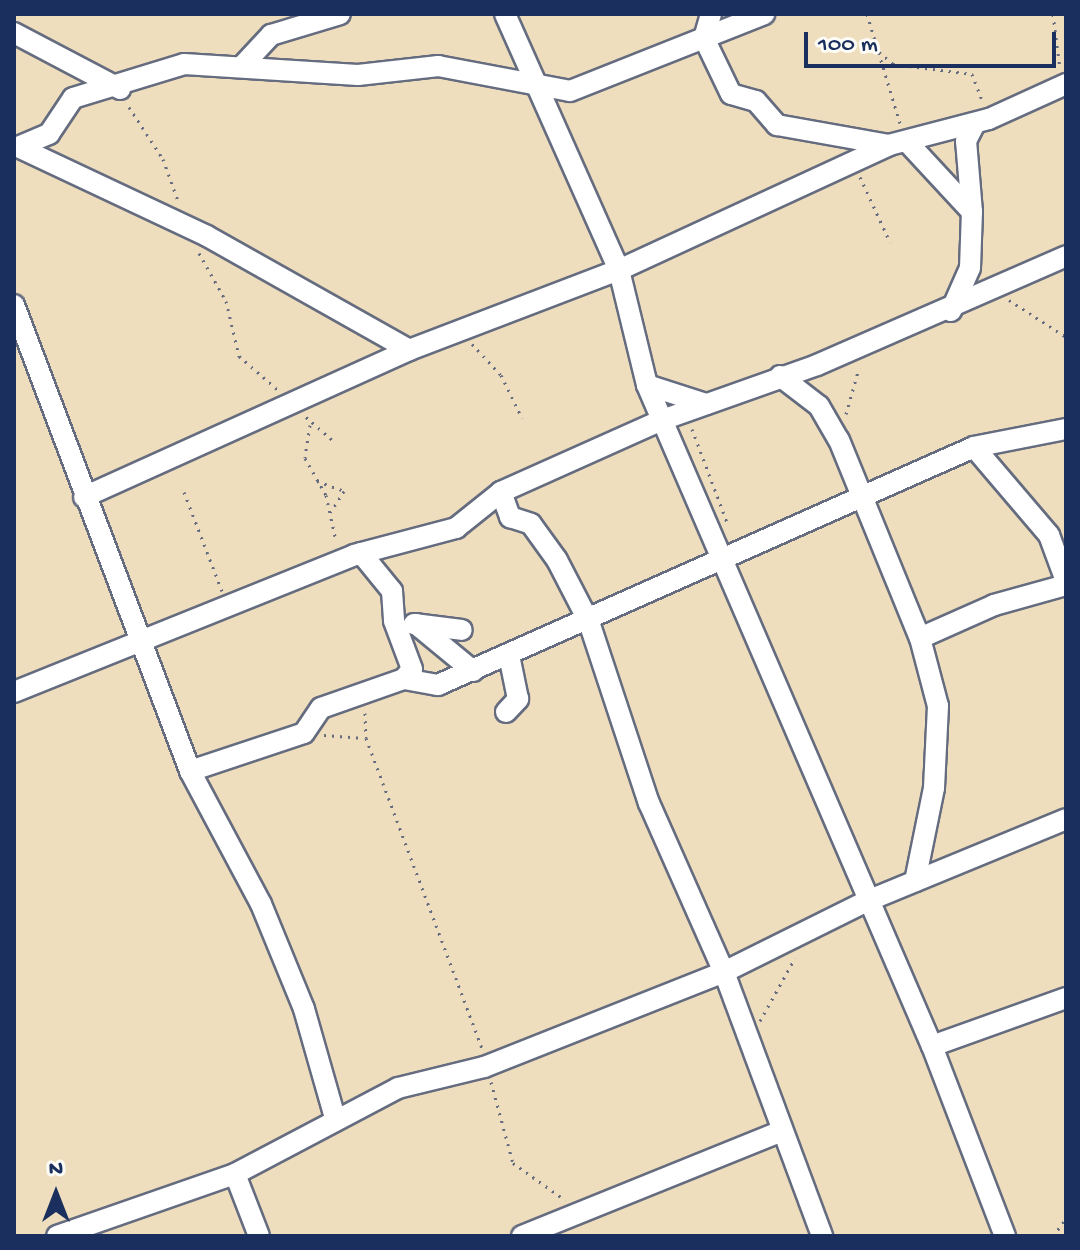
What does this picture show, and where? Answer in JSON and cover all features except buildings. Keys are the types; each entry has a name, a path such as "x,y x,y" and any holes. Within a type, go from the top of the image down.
{"street":[{"path":"244,64 271,35 340,14"},
{"path":"505,14 531,85 619,270 647,385 670,417 730,558 865,902 932,1046 1005,1236"},
{"path":"711,14 704,38 731,94 756,101 777,125 889,145 910,145 982,121 1060,87"},
{"path":"16,148 49,134 73,98 120,89 184,64 209,71 244,64 358,75 438,66 570,91 704,38 738,18 764,14"},
{"path":"14,33 120,89"},
{"path":"951,311 970,268 972,212 966,141 982,121"},
{"path":"84,497 409,350 619,270 889,145"},
{"path":"910,145 972,212"},
{"path":"16,148 207,236 409,350"},
{"path":"14,692 137,638 357,554 456,528 501,492 670,417 951,311 1066,256"},
{"path":"14,305 137,638 190,771 261,904 304,1009 336,1121"},
{"path":"780,376 819,406 843,450 920,638 938,706 934,788 915,881"},
{"path":"647,385 706,404"},
{"path":"190,771 304,733 321,708 404,679 438,685 473,671 865,500 974,447 1066,429"},
{"path":"920,638 994,605 1066,583 1049,535 974,447"},
{"path":"501,492 510,517 531,524 557,560 589,622 649,803 724,972 780,1132 822,1236"},
{"path":"357,554 392,591 394,621 412,669 404,679"},
{"path":"394,621 462,630"},
{"path":"416,624 473,671"},
{"path":"506,712 518,699 509,655"},
{"path":"57,1236 235,1174 398,1088 484,1067 724,972 865,902 1066,819"},
{"path":"932,1046 1066,998"},
{"path":"522,1236 780,1132"},
{"path":"235,1174 259,1236"}],"path":[{"path":"867,14 873,47 910,145"},
{"path":"1055,16 1063,59 1060,87"},
{"path":"873,47 893,64 972,74 982,121"},
{"path":"853,163 890,242"},
{"path":"994,290 1066,337"},
{"path":"456,332 501,375 522,418"},
{"path":"843,450 846,407 866,345"},
{"path":"294,400 310,425 334,441"},
{"path":"670,417 697,434 730,558"},
{"path":"310,425 305,458 331,512 335,541 357,554"},
{"path":"317,481 344,491 331,512"},
{"path":"184,492 217,569 220,606"},
{"path":"365,693 366,738 481,1038 484,1067 502,1103 513,1163 582,1213"},
{"path":"304,733 366,738"},
{"path":"747,1036 776,999 806,933"},
{"path":"1053,1236 1066,1219"}]}
